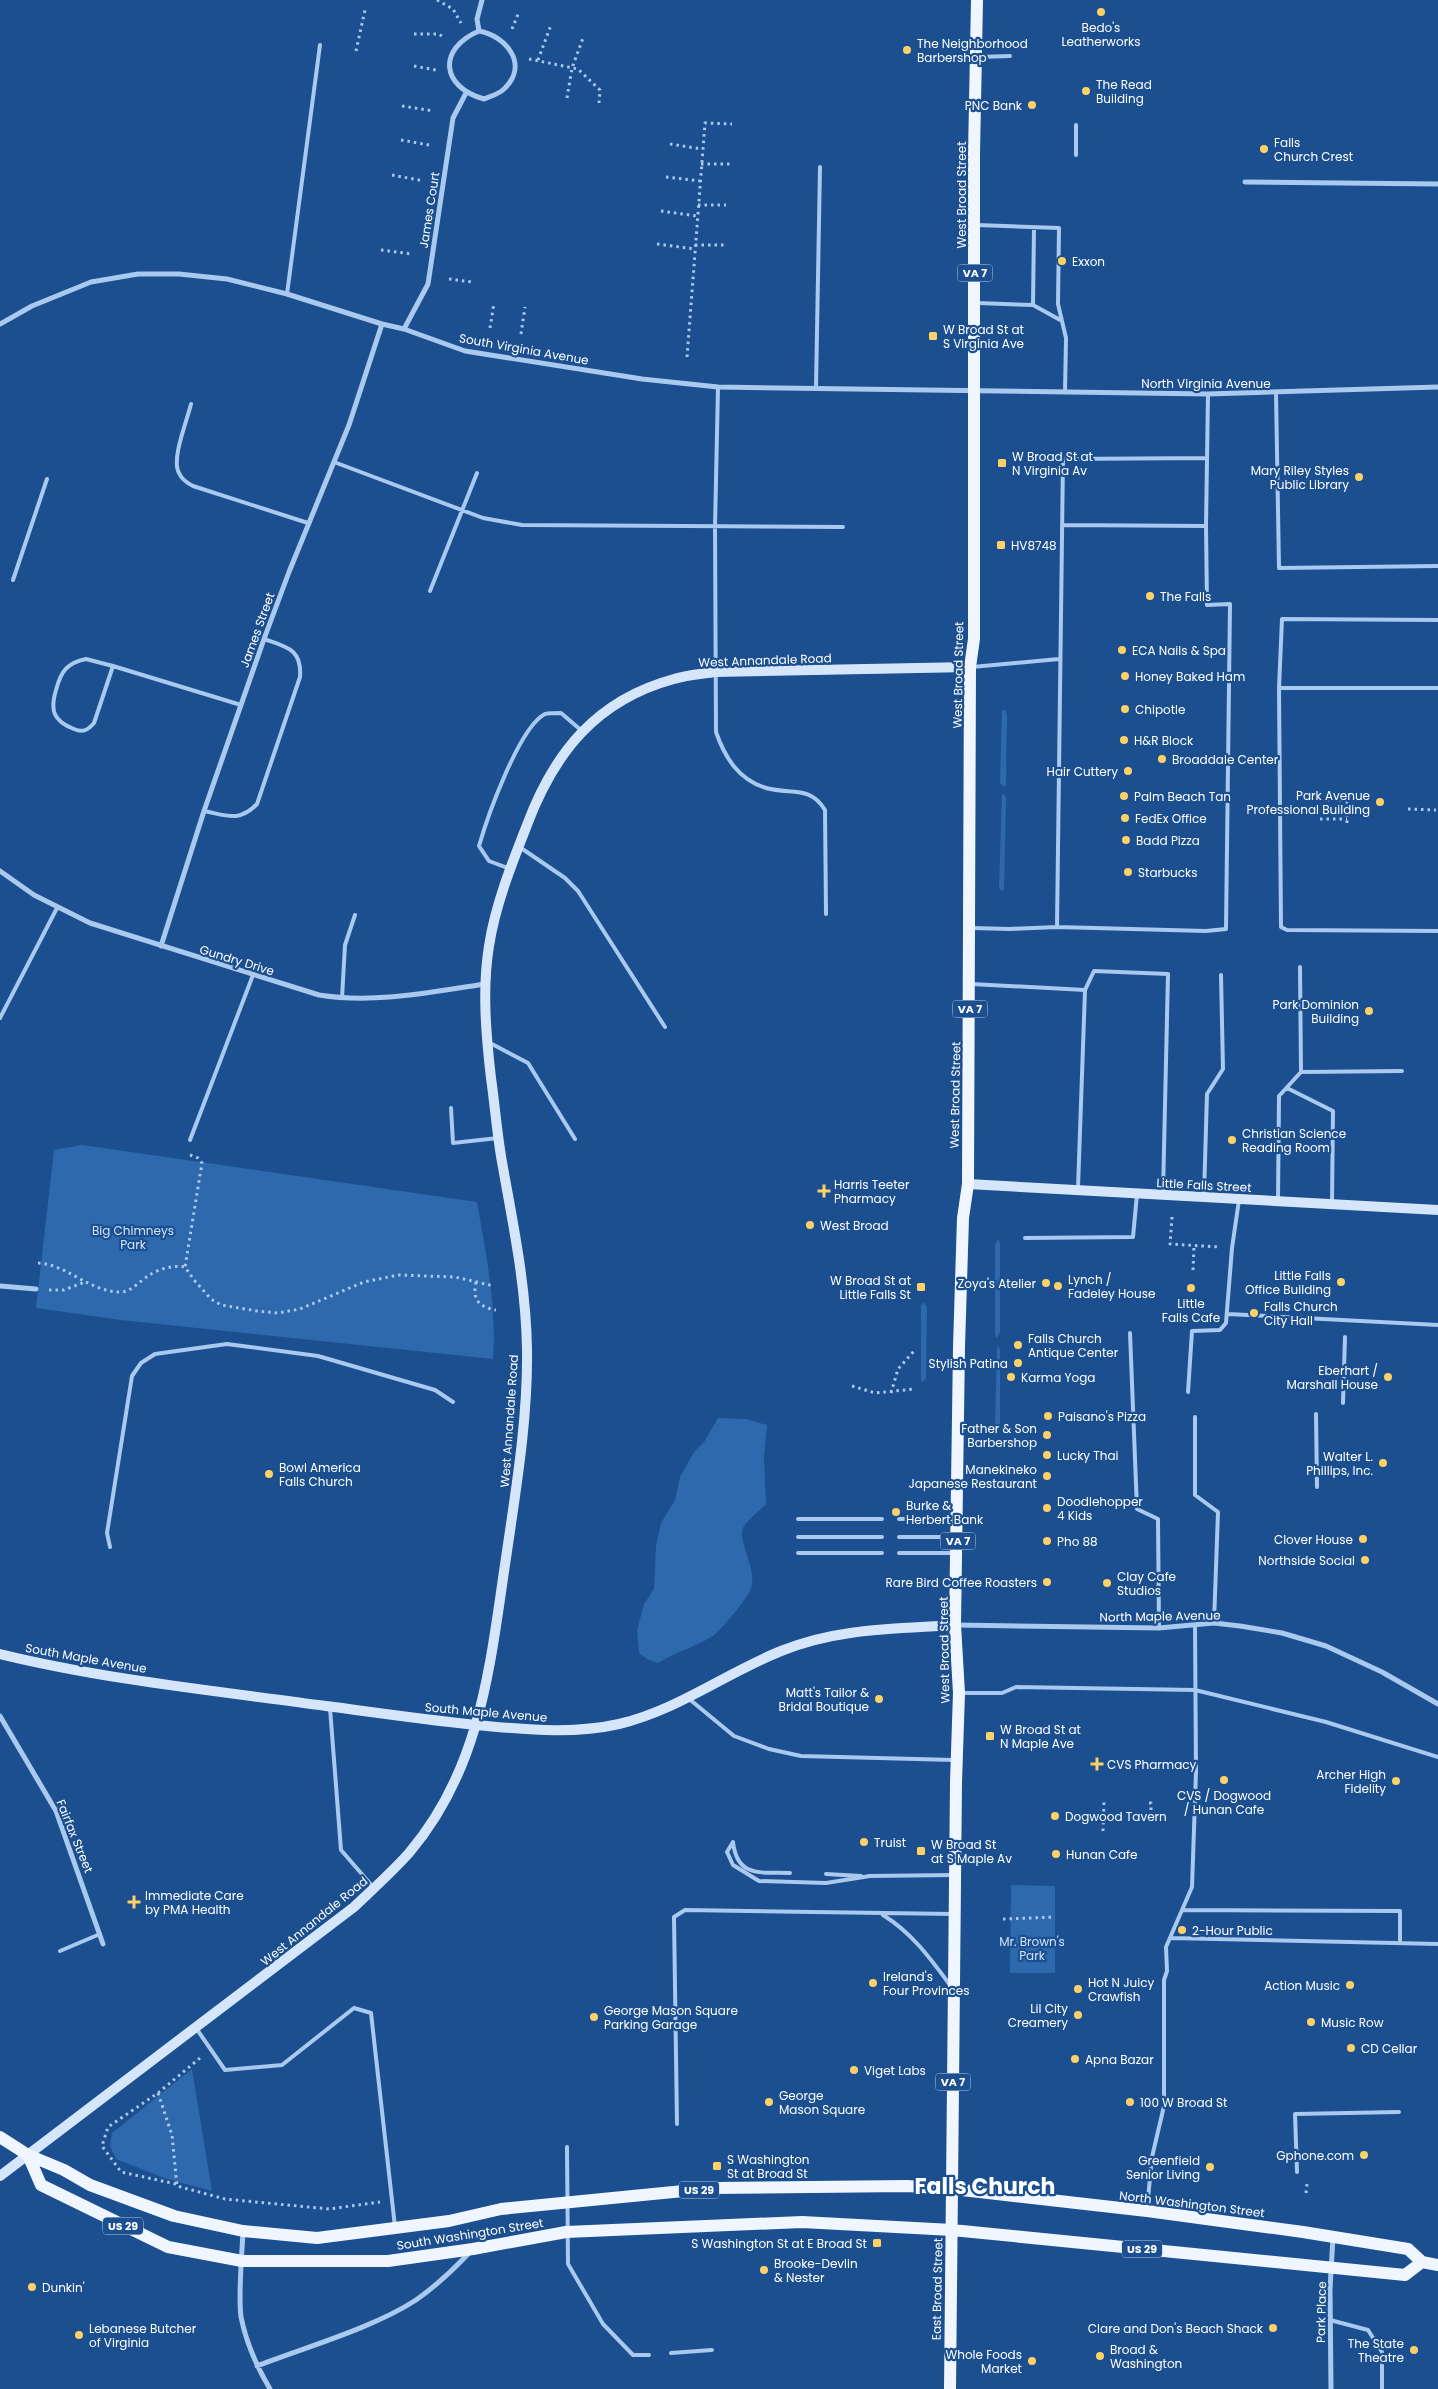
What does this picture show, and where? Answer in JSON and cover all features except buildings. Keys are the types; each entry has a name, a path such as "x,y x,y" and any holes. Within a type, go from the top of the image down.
{"main road":[{"name":"West Broad Street","path":"952,2189 956,1760 960,1693 955,1626 958,1554 963,1218 968,1184 970,667 974,639 973,391 976,225 974,154 977,0"},
{"name":"South Washington Street","path":"0,2137 28,2155 64,2170 112,2195 174,2216 243,2231 317,2238 395,2230 501,2209 714,2188 907,2186 952,2189"},
{"name":"South Washington Street","path":"28,2155 41,2185 128,2229 168,2247 242,2261 388,2261 473,2250 566,2232 802,2222 952,2230"},
{"name":"North Washington Street","path":"952,2189 1147,2211 1333,2236 1408,2249 1422,2262 1438,2265"},
{"name":"East Broad Street","path":"950,2389 952,2189"},
{"name":"US 29","path":"952,2230 1405,2275 1422,2262"}],"street":[{"path":"479,31 477,19 482,0"},
{"path":"479,31 492,33 504,41 512,52 514,69 511,80 504,90 484,99 466,93 454,80 451,71 451,54 461,40 479,31"},
{"name":"James Court","path":"404,329 428,284 453,118 466,93"},
{"path":"1245,182 1438,184"},
{"name":"South Virginia Avenue","path":"0,324 32,306 92,282 138,274 179,274 227,279 287,294 382,324 404,329 465,351 642,379 718,387 973,391"},
{"name":"James Street","path":"161,946 204,811 264,639 308,523 349,425 382,324"},
{"name":"North Virginia Avenue","path":"973,391 1208,394 1438,387"},
{"name":"West Annandale Road","path":"0,2176 354,1907 411,1850 437,1813 459,1773 477,1725 486,1687 516,1493 527,1384 526,1319 523,1284 518,1244 498,1138 487,1041 486,984 489,944 510,870 519,846 540,792 560,756 582,731 608,709 644,689 676,678 715,672 970,667"},
{"name":"Gundry Drive","path":"0,871 57,908 115,933 319,995 342,998 382,998 486,984"},
{"name":"Little Falls Street","path":"968,1184 1438,1210"},
{"path":"0,1286 36,1289"},
{"name":"North Maple Avenue","path":"955,1626 1159,1628 1214,1623 1282,1633 1326,1646 1382,1672 1438,1704"},
{"name":"South Maple Avenue","path":"0,1654 30,1662 134,1680 330,1707 477,1725 548,1731 582,1730 620,1724 662,1710 752,1664 798,1644 851,1631 955,1626"},
{"name":"Fairfax Street","path":"0,1716 56,1811 104,1944"},
{"path":"243,2231 241,2315 247,2340 257,2366 270,2389"},
{"name":"Park Place","path":"1331,2389 1330,2320 1333,2236"},
{"path":"257,2366 379,2320 414,2300 447,2276 473,2250"}],"lane":[{"path":"287,294 320,45"},
{"path":"977,57 1010,56"},
{"path":"1076,125 1076,155"},
{"path":"816,388 820,167"},
{"path":"976,225 1059,228 1058,304 1066,338 1065,392"},
{"path":"1033,305 1034,228"},
{"path":"975,303 1033,305 1062,321"},
{"path":"718,387 715,527 716,732 723,752 735,768 747,779 765,788 808,793 819,800 825,810 826,914"},
{"path":"1276,393 1279,568 1438,566"},
{"path":"970,928 1057,927 1206,931 1226,929 1230,604 1207,605 1208,394"},
{"path":"191,404 176,461 178,472 183,480 193,486 308,523"},
{"path":"1057,927 1063,459 1207,458"},
{"path":"334,462 483,518 522,525 844,527"},
{"path":"430,591 477,473"},
{"path":"13,580 47,479"},
{"path":"1062,525 1206,526"},
{"path":"1438,620 1282,619 1279,688 1282,927 1287,930 1438,932"},
{"path":"204,811 237,817 248,813 256,804 300,677 301,665 298,656 290,647 264,639"},
{"path":"112,666 94,723 89,729 80,732 64,725 56,717 52,703 64,669 74,661 86,659 112,666 241,705"},
{"path":"970,667 1059,659"},
{"path":"1279,688 1438,688"},
{"path":"510,870 488,861 479,846 497,792 511,762 532,728 545,714 561,713 582,731"},
{"path":"519,846 565,878 578,891 665,1028"},
{"path":"0,1018 57,908"},
{"path":"342,998 345,945 355,914"},
{"path":"1278,1202 1279,1096 1301,1072 1300,968"},
{"path":"1078,1190 1085,990 1094,971 1168,974 1163,1195"},
{"path":"190,1140 253,975"},
{"path":"1204,1197 1207,1094 1224,1069 1221,975"},
{"path":"970,984 1085,990"},
{"path":"487,1041 528,1063 575,1139"},
{"path":"1301,1072 1402,1070"},
{"path":"1287,1088 1333,1111 1332,1204"},
{"path":"451,1108 453,1143 498,1138"},
{"path":"1025,1238 1133,1237 1136,1194"},
{"path":"1188,1392 1192,1331 1220,1330 1226,1323 1232,1248 1239,1200"},
{"path":"1228,1314 1438,1325"},
{"path":"1130,1333 1137,1509 1158,1518 1159,1628"},
{"path":"1343,1403 1345,1337"},
{"path":"110,1548 107,1533 132,1376 141,1363 155,1354 227,1344 318,1356 435,1390 453,1402"},
{"path":"1316,1414 1317,1488"},
{"path":"1195,1417 1195,1495 1218,1512 1214,1623"},
{"path":"899,1519 958,1518"},
{"path":"798,1520 882,1519"},
{"path":"798,1537 882,1536"},
{"path":"899,1537 958,1537"},
{"path":"798,1553 882,1553"},
{"path":"899,1553 958,1554"},
{"path":"1147,2211 1152,2156 1164,2106 1164,1980 1167,1971 1166,1947 1192,1887 1196,1772 1195,1625"},
{"path":"960,1693 1002,1693 1016,1687 1195,1690 1326,1722 1438,1757"},
{"path":"688,1698 734,1736 769,1749 801,1756 956,1760"},
{"path":"330,1707 342,1850 374,1888"},
{"path":"790,1873 756,1872 745,1869 734,1855 733,1842 726,1852 733,1865 758,1881 826,1884 870,1876"},
{"path":"826,1874 870,1876 955,1875"},
{"path":"677,2124 674,1917 685,1910 955,1914"},
{"path":"1183,1910 1400,1911 1400,1943"},
{"path":"881,1914 902,1927 917,1941 954,1990"},
{"path":"60,1951 100,1934"},
{"path":"1171,1938 1438,1944"},
{"path":"196,2028 225,2070 282,2064 354,2008 371,2014 395,2230"},
{"path":"1297,2172 1295,2114 1399,2112"},
{"path":"567,2147 566,2232 568,2264 603,2324 633,2355 650,2355"},
{"path":"1330,2320 1368,2330 1382,2352 1382,2389"},
{"path":"671,2353 712,2350"}],"path":[{"path":"439,0 453,9 461,23"},
{"path":"356,51 365,10"},
{"path":"512,30 519,12"},
{"path":"538,60 551,25"},
{"path":"414,34 438,34 444,38"},
{"path":"567,98 572,68 583,38"},
{"path":"528,59 578,69 600,90 600,103"},
{"path":"414,66 436,70"},
{"path":"402,106 434,111"},
{"path":"687,358 705,124 732,124"},
{"path":"401,140 429,145"},
{"path":"670,144 702,149"},
{"path":"701,164 732,164"},
{"path":"392,175 424,181"},
{"path":"666,177 700,181"},
{"path":"698,205 726,205"},
{"path":"661,211 697,216"},
{"path":"657,244 695,247 727,246"},
{"path":"380,250 412,254"},
{"path":"449,279 472,282"},
{"path":"490,328 494,303"},
{"path":"521,334 525,307"},
{"path":"1320,819 1347,821 1347,795"},
{"path":"1320,800 1347,800"},
{"path":"1408,809 1436,810"},
{"path":"185,1153 198,1158 202,1163 185,1266 194,1280 211,1299 221,1305 271,1312 300,1309 364,1282 398,1275 454,1277 494,1286"},
{"path":"1172,1217 1170,1244 1232,1248"},
{"path":"1193,1270 1194,1246"},
{"path":"38,1263 58,1267 85,1282 107,1291 124,1292 153,1272 176,1266 185,1266"},
{"path":"36,1289 64,1290 85,1282"},
{"path":"476,1282 474,1291 476,1301 481,1306 496,1310"},
{"path":"891,1393 898,1369 914,1351"},
{"path":"852,1386 875,1393 891,1393 914,1389"},
{"path":"1103,1831 1104,1802 1107,1803"},
{"path":"1149,1803 1151,1803 1151,1819 1158,1819"},
{"path":"1003,1919 1055,1917"},
{"path":"211,2050 158,2093 108,2127 102,2146 120,2172 176,2184 177,2186 225,2199 329,2209 392,2200"},
{"path":"158,2093 172,2136 176,2184"},
{"path":"1306,2193 1307,2184"}],"green space":[{"path":"1002,710 1005,710 1007,715 1006,784 1004,787 1000,783"},
{"path":"1002,793 1006,797 1004,889 1002,891 999,888"},
{"name":"Big Chimneys Park","path":"82,1145 477,1202 492,1300 493,1359 121,1320 36,1308 54,1150"},
{"path":"998,1239 1000,1243 1000,1332 997,1338 995,1335 995,1245"},
{"path":"923,1302 927,1307 926,1378 923,1382 921,1380 921,1307"},
{"path":"997,1346 1000,1349 1000,1428 997,1431 995,1427"},
{"path":"718,1418 746,1419 767,1425 764,1457 766,1504 746,1523 742,1532 752,1572 751,1588 734,1613 713,1636 658,1663 647,1659 639,1653 637,1630 644,1604 654,1589 656,1546 661,1523 675,1500 680,1477 694,1452 704,1442"},
{"name":"Mr. Brown's Park","path":"1011,1885 1055,1886 1055,1973 1010,1973"},
{"path":"192,2069 212,2191 164,2178 116,2159 110,2146 112,2133"}],"place":[{"name":"Bedo's Leatherworks","path":"1101,12"},
{"name":"The Neighborhood Barbershop","path":"907,50"},
{"name":"The Read Building","path":"1086,91"},
{"name":"PNC Bank","path":"1032,105"},
{"name":"Falls Church Crest","path":"1264,149"},
{"name":"Exxon","path":"1062,261"},
{"name":"W Broad St at S Virginia Ave","path":"933,336"},
{"name":"W Broad St at N Virginia Av","path":"1002,463"},
{"name":"Mary Riley Styles Public Library","path":"1359,477"},
{"name":"HV8748","path":"1001,545"},
{"name":"The Falls","path":"1150,596"},
{"name":"ECA Nails & Spa","path":"1122,650"},
{"name":"Honey Baked Ham","path":"1125,676"},
{"name":"Chipotle","path":"1125,709"},
{"name":"H&R Block","path":"1124,740"},
{"name":"Broaddale Center","path":"1162,759"},
{"name":"Hair Cuttery","path":"1128,771"},
{"name":"Palm Beach Tan","path":"1124,796"},
{"name":"Park Avenue Professional Building","path":"1380,802"},
{"name":"FedEx Office","path":"1125,818"},
{"name":"Badd Pizza","path":"1126,840"},
{"name":"Starbucks","path":"1128,872"},
{"name":"Park Dominion Building","path":"1369,1011"},
{"name":"Christian Science Reading Room","path":"1232,1140"},
{"name":"Harris Teeter Pharmacy","path":"824,1191"},
{"name":"West Broad","path":"810,1225"},
{"name":"Little Falls Office Building","path":"1341,1282"},
{"name":"Zoya's Atelier","path":"1046,1283"},
{"name":"Lynch / Fadeley House","path":"1058,1286"},
{"name":"W Broad St at Little Falls St","path":"921,1287"},
{"name":"Little Falls Cafe","path":"1191,1288"},
{"name":"Falls Church City Hall","path":"1254,1313"},
{"name":"Falls Church Antique Center","path":"1018,1345"},
{"name":"Stylish Patina","path":"1018,1363"},
{"name":"Karma Yoga","path":"1011,1377"},
{"name":"Eberhart / Marshall House","path":"1388,1377"},
{"name":"Paisano's Pizza","path":"1048,1416"},
{"name":"Father & Son Barbershop","path":"1047,1435"},
{"name":"Lucky Thai","path":"1047,1455"},
{"name":"Walter L. Phillips, Inc.","path":"1383,1463"},
{"name":"Bowl America Falls Church","path":"269,1474"},
{"name":"Manekineko Japanese Restaurant","path":"1047,1476"},
{"name":"Doodlehopper 4 Kids","path":"1047,1508"},
{"name":"Burke & Herbert Bank","path":"896,1512"},
{"name":"Clover House","path":"1363,1539"},
{"name":"Pho 88","path":"1047,1541"},
{"name":"Northside Social","path":"1365,1560"},
{"name":"Rare Bird Coffee Roasters","path":"1047,1582"},
{"name":"Clay Cafe Studios","path":"1107,1583"},
{"name":"Matt's Tailor & Bridal Boutique","path":"879,1699"},
{"name":"W Broad St at N Maple Ave","path":"990,1736"},
{"name":"CVS Pharmacy","path":"1097,1764"},
{"name":"CVS / Dogwood / Hunan Cafe","path":"1224,1780"},
{"name":"Archer High Fidelity","path":"1396,1781"},
{"name":"Dogwood Tavern","path":"1055,1816"},
{"name":"Truist","path":"864,1842"},
{"name":"W Broad St at S Maple Av","path":"921,1851"},
{"name":"Hunan Cafe","path":"1056,1854"},
{"name":"Immediate Care by PMA Health","path":"134,1902"},
{"name":"2-Hour Public","path":"1182,1930"},
{"name":"Ireland's Four Provinces","path":"873,1983"},
{"name":"Action Music","path":"1350,1985"},
{"name":"Hot N Juicy Crawfish","path":"1078,1989"},
{"name":"Lil City Creamery","path":"1078,2015"},
{"name":"George Mason Square Parking Garage","path":"594,2017"},
{"name":"Music Row","path":"1311,2022"},
{"name":"CD Cellar","path":"1351,2048"},
{"name":"Apna Bazar","path":"1075,2059"},
{"name":"Viget Labs","path":"854,2070"},
{"name":"George Mason Square","path":"769,2102"},
{"name":"100 W Broad St","path":"1130,2102"},
{"name":"Gphone.com","path":"1364,2155"},
{"name":"S Washington St at Broad St","path":"717,2166"},
{"name":"Greenfield Senior Living","path":"1210,2167"},
{"name":"S Washington St at E Broad St","path":"877,2243"},
{"name":"Brooke-Devlin & Nester","path":"764,2270"},
{"name":"Dunkin'","path":"32,2287"},
{"name":"Clare and Don's Beach Shack","path":"1273,2328"},
{"name":"Lebanese Butcher of Virginia","path":"79,2335"},
{"name":"The State Theatre","path":"1414,2350"},
{"name":"Broad & Washington","path":"1100,2356"},
{"name":"Whole Foods Market","path":"1032,2361"}],"district":[{"name":"Falls Church","path":"985,2186"}]}
